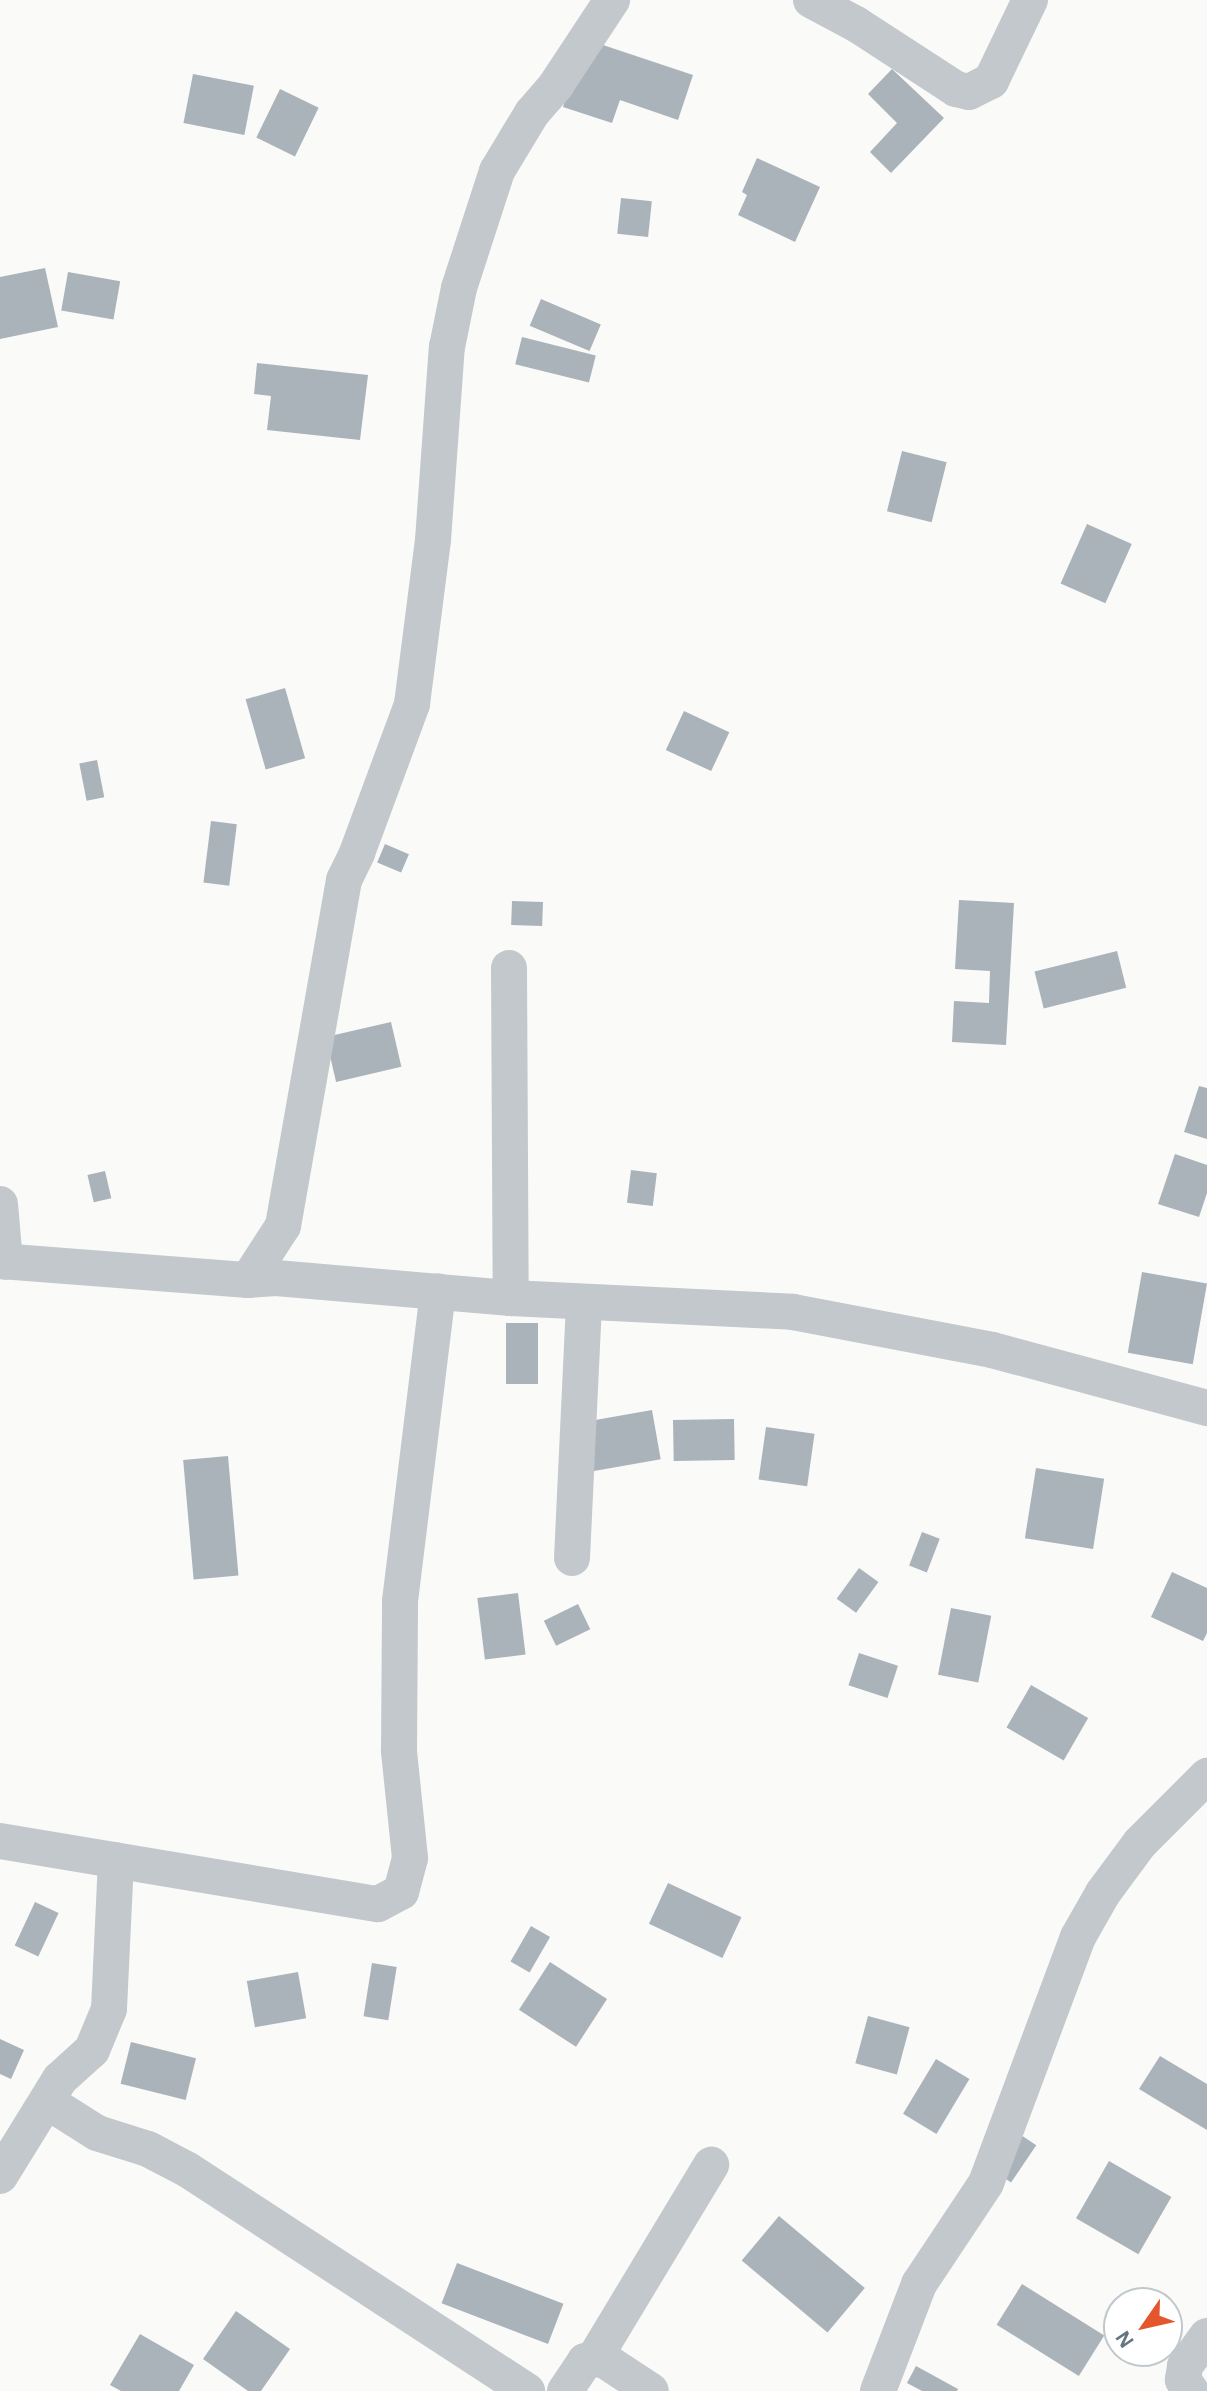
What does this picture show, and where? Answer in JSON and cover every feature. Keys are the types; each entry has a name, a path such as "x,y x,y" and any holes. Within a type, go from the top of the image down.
{"street":[{"path":"248,1280 283,1226 344,880 412,704 433,540 447,347 459,288 497,171 532,113 556,85 612,0"},
{"path":"811,0 856,24 956,89 969,92 991,81 1030,0"},
{"path":"509,968 511,1298"},
{"path":"0,1204 3,1261 511,1298 793,1312 992,1350 1207,1408"},
{"path":"283,1226 309,1281"},
{"path":"0,1841 378,1904 401,1892 410,1858 399,1751 400,1601 438,1291"},
{"path":"572,1558 584,1302"},
{"path":"878,2391 919,2284 986,2183 1078,1937 1103,1893 1140,1843 1207,1776"},
{"path":"0,2176 60,2079 92,2050 109,2009 116,1860"},
{"path":"48,2102 97,2133 148,2149 188,2170 527,2391"},
{"path":"594,2359 711,2165"},
{"path":"1191,2391 1183,2380 1185,2366 1207,2336"},
{"path":"565,2391 585,2361 594,2359 604,2360 651,2391"}],"building":[{"path":"585,39 693,75 678,120 620,100 612,123 563,107"},
{"path":"892,69 944,118 891,173 870,152 897,123 868,94"},
{"path":"193,74 254,86 244,135 183,123"},
{"path":"280,89 319,108 295,156 256,138"},
{"path":"757,158 820,187 795,242 738,215 747,195 742,192"},
{"path":"621,198 652,201 648,237 617,234"},
{"path":"45,268 58,327 0,339 0,277"},
{"path":"68,272 120,281 113,320 61,310"},
{"path":"541,299 601,324 590,351 530,326"},
{"path":"522,337 596,355 589,383 515,364"},
{"path":"257,363 368,375 360,440 267,430 271,396 254,394"},
{"path":"902,451 947,462 932,522 887,511"},
{"path":"1087,524 1132,544 1105,603 1061,583"},
{"path":"285,688 305,758 266,769 246,699"},
{"path":"684,711 729,732 711,771 666,750"},
{"path":"97,760 104,797 87,801 79,763"},
{"path":"211,821 237,824 229,886 203,883"},
{"path":"385,844 409,854 401,873 377,862"},
{"path":"959,900 1014,903 1006,1045 952,1042 954,1001 989,1003 990,971 955,969"},
{"path":"512,901 543,902 542,926 511,925"},
{"path":"1117,951 1126,988 1044,1008 1035,972"},
{"path":"391,1022 401,1067 336,1082 326,1037"},
{"path":"1199,1086 1207,1088 1207,1139 1184,1132"},
{"path":"1175,1154 1207,1165 1207,1193 1199,1217 1158,1204"},
{"path":"631,1170 657,1173 653,1206 627,1203"},
{"path":"105,1171 111,1198 94,1202 87,1175"},
{"path":"1142,1272 1207,1283 1193,1364 1128,1353"},
{"path":"506,1323 538,1323 538,1384 506,1384"},
{"path":"652,1410 661,1459 593,1471 584,1422"},
{"path":"734,1419 735,1460 674,1461 673,1420"},
{"path":"766,1427 815,1434 807,1486 759,1479"},
{"path":"228,1456 238,1576 194,1579 183,1460"},
{"path":"1036,1468 1104,1479 1093,1549 1025,1538"},
{"path":"922,1532 940,1539 927,1572 909,1566"},
{"path":"859,1568 878,1582 856,1613 837,1599"},
{"path":"1172,1572 1207,1588 1207,1633 1203,1641 1151,1617"},
{"path":"518,1593 526,1655 485,1660 477,1598"},
{"path":"578,1604 590,1629 556,1646 544,1621"},
{"path":"951,1608 991,1616 978,1683 938,1675"},
{"path":"859,1653 898,1666 887,1698 848,1685"},
{"path":"1031,1685 1088,1718 1064,1760 1006,1727"},
{"path":"668,1883 741,1917 722,1958 649,1924"},
{"path":"35,1902 59,1913 38,1956 15,1946"},
{"path":"531,1926 550,1937 530,1973 510,1962"},
{"path":"550,1962 607,1999 576,2047 519,2010"},
{"path":"372,1963 397,1967 388,2020 364,2016"},
{"path":"298,1972 306,2018 255,2027 247,1981"},
{"path":"868,2016 910,2027 897,2074 855,2063"},
{"path":"0,2039 24,2050 11,2079 0,2074"},
{"path":"131,2042 196,2058 186,2100 121,2084"},
{"path":"1160,2056 1207,2084 1207,2130 1139,2089"},
{"path":"936,2059 969,2079 936,2134 903,2114"},
{"path":"1018,2133 1036,2145 1011,2183 993,2170"},
{"path":"1109,2161 1171,2197 1138,2254 1076,2218"},
{"path":"779,2216 865,2288 828,2332 742,2260"},
{"path":"457,2263 563,2304 548,2344 442,2303"},
{"path":"1022,2284 1103,2335 1079,2376 997,2325"},
{"path":"236,2311 290,2349 261,2391 248,2391 203,2359"},
{"path":"140,2334 194,2365 179,2391 121,2391 110,2385"},
{"path":"916,2366 957,2391 922,2391 907,2383"}]}
